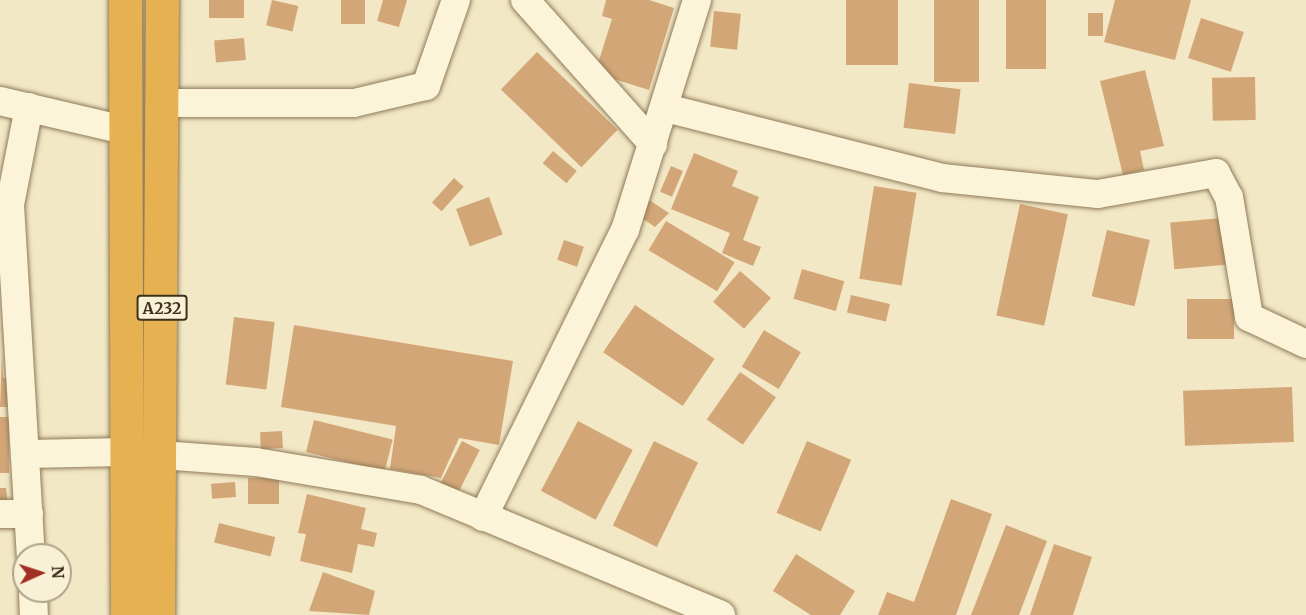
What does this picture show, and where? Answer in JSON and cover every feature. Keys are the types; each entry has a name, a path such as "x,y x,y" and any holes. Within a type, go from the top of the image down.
{"highway":[{"name":"A232","path":"125,0 124,452 127,615"},
{"name":"A232","path":"158,615 161,455 162,0"}],"street":[{"path":"162,103 354,102 426,86 456,0"},
{"path":"525,0 653,144"},
{"path":"483,518 625,230 666,108 697,0"},
{"path":"0,101 125,130"},
{"path":"29,107 10,205 28,454 30,543"},
{"path":"666,108 942,178 1098,194 1216,173 1229,197 1249,317 1306,344"},
{"path":"28,454 124,452"},
{"path":"161,455 256,462 421,490 483,518 721,615"},
{"path":"0,514 29,514"}],"building":[{"path":"209,0 244,0 244,18 209,18"},
{"path":"272,0 298,6 292,31 266,25"},
{"path":"341,0 365,0 365,24 341,24"},
{"path":"383,0 407,0 399,27 377,21"},
{"path":"606,0 649,0 674,8 649,90 595,73 612,19 602,16"},
{"path":"846,0 898,0 898,65 846,65"},
{"path":"934,0 979,0 979,82 934,82"},
{"path":"1006,0 1046,0 1046,69 1006,69"},
{"path":"1115,0 1191,0 1175,60 1104,42"},
{"path":"714,11 741,14 737,50 710,47"},
{"path":"1088,13 1103,13 1103,36 1088,36"},
{"path":"1201,18 1244,32 1231,72 1188,58"},
{"path":"244,38 246,60 216,63 214,41"},
{"path":"537,52 618,130 581,167 501,89"},
{"path":"1145,70 1164,146 1140,151 1144,170 1123,175 1100,81"},
{"path":"1255,77 1256,120 1213,121 1212,78"},
{"path":"909,83 961,89 955,134 904,128"},
{"path":"553,151 577,171 566,183 543,163"},
{"path":"694,153 738,171 732,186 759,197 743,240 761,247 753,266 722,253 730,233 671,209"},
{"path":"671,166 683,171 672,197 660,192"},
{"path":"454,178 464,187 442,211 432,203"},
{"path":"874,186 916,193 902,286 859,279"},
{"path":"489,197 503,235 470,247 456,209"},
{"path":"649,200 669,213 655,227 639,216"},
{"path":"1020,204 1068,214 1044,326 996,316"},
{"path":"1222,218 1226,265 1174,269 1170,223"},
{"path":"666,221 735,262 717,291 648,250"},
{"path":"1107,230 1150,240 1135,306 1092,296"},
{"path":"564,240 584,247 577,267 557,260"},
{"path":"802,269 844,281 836,311 793,299"},
{"path":"740,271 771,298 744,329 713,302"},
{"path":"851,295 890,304 886,322 847,313"},
{"path":"1187,299 1234,299 1234,339 1187,339"},
{"path":"635,305 715,359 683,406 603,352"},
{"path":"234,317 275,322 266,389 226,384"},
{"path":"294,325 513,361 499,445 459,438 441,478 390,469 396,426 281,407"},
{"path":"764,330 801,352 779,389 742,367"},
{"path":"2,353 3,378 12,378 13,407 0,407"},
{"path":"740,372 776,397 743,445 707,420"},
{"path":"1292,387 1294,442 1185,446 1183,391"},
{"path":"0,417 9,417 9,473 0,473"},
{"path":"314,420 393,440 385,472 306,452"},
{"path":"578,421 633,450 596,520 541,491"},
{"path":"282,431 283,448 261,449 260,432"},
{"path":"462,441 480,450 458,492 441,483"},
{"path":"654,441 698,462 657,547 613,525"},
{"path":"807,441 851,460 821,532 777,513"},
{"path":"248,478 279,478 279,504 248,504"},
{"path":"235,482 236,497 212,499 211,484"},
{"path":"0,488 6,488 8,503 0,503"},
{"path":"307,494 366,508 361,529 377,533 374,547 358,544 352,573 300,561 306,534 298,533"},
{"path":"951,499 992,514 956,615 878,615 887,592 914,602"},
{"path":"219,523 275,537 270,556 214,542"},
{"path":"1006,525 1047,541 1019,615 971,615"},
{"path":"1054,544 1092,557 1073,615 1030,615"},
{"path":"796,554 855,591 840,615 811,615 773,591"},
{"path":"323,572 375,591 369,615 309,611"}]}
